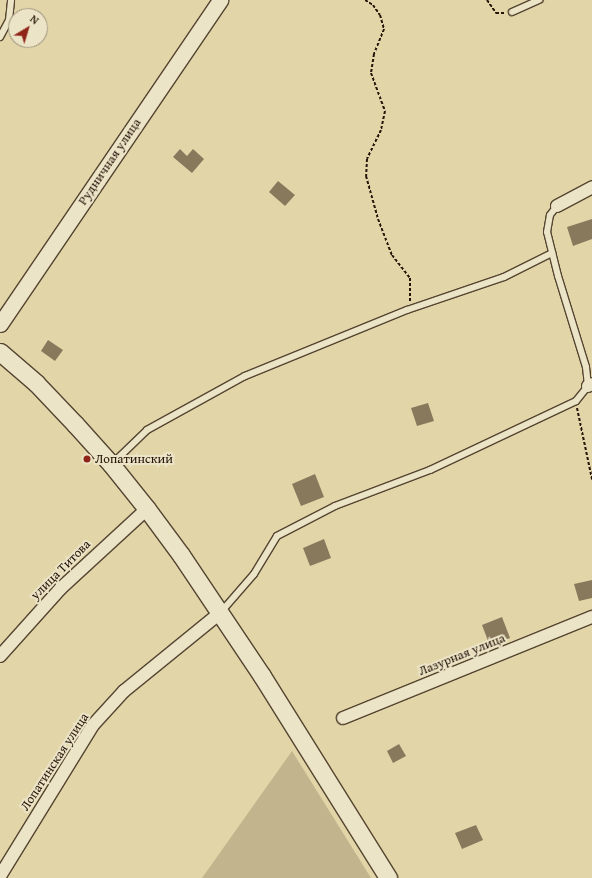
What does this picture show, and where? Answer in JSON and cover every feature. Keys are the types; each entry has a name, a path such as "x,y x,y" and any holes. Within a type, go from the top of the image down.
{"main road":[{"path":"0,352 36,383 75,424 111,464 147,509 262,676 388,878"}],"street":[{"name":"Рудничная улица","path":"0,324 220,0"},
{"path":"557,206 592,187"},
{"name":"улица Титова","path":"0,656 61,588 147,509"},
{"name":"Лопатинская улица","path":"0,874 93,725 124,691 220,613"},
{"name":"Лазурная улица","path":"343,718 592,617"}],"lane":[{"path":"0,37 9,20 11,0"},
{"path":"512,12 539,0"},
{"path":"220,613 254,574 277,536 335,506 430,470 576,401 590,385 547,232 550,215 557,206"},
{"path":"111,464 147,430 245,376 408,310 504,277 552,253"}],"path":[{"path":"365,0 373,5 380,15 384,29 374,54 371,73 385,111 381,130 367,160 366,176 378,220 392,255 410,278 410,300 408,310"},
{"path":"487,0 496,13 512,12"},
{"path":"576,401 592,478"}],"shaded area":[{"path":"292,751 371,878 202,878"}],"building":[{"path":"180,149 187,156 193,149 204,159 192,173 173,157"},
{"path":"278,181 295,195 285,206 269,192"},
{"path":"592,219 592,239 573,246 567,227"},
{"path":"48,340 63,350 55,361 41,351"},
{"path":"428,403 434,421 417,426 411,408"},
{"path":"315,474 324,497 301,506 292,484"},
{"path":"324,539 331,558 310,566 303,548"},
{"path":"592,580 592,598 579,601 574,584"},
{"path":"502,617 510,638 490,646 482,625"},
{"path":"399,744 406,756 393,763 387,751"},
{"path":"476,825 483,840 462,849 455,833"}],"place":[{"name":"Лопатинский","path":"87,459"}]}
